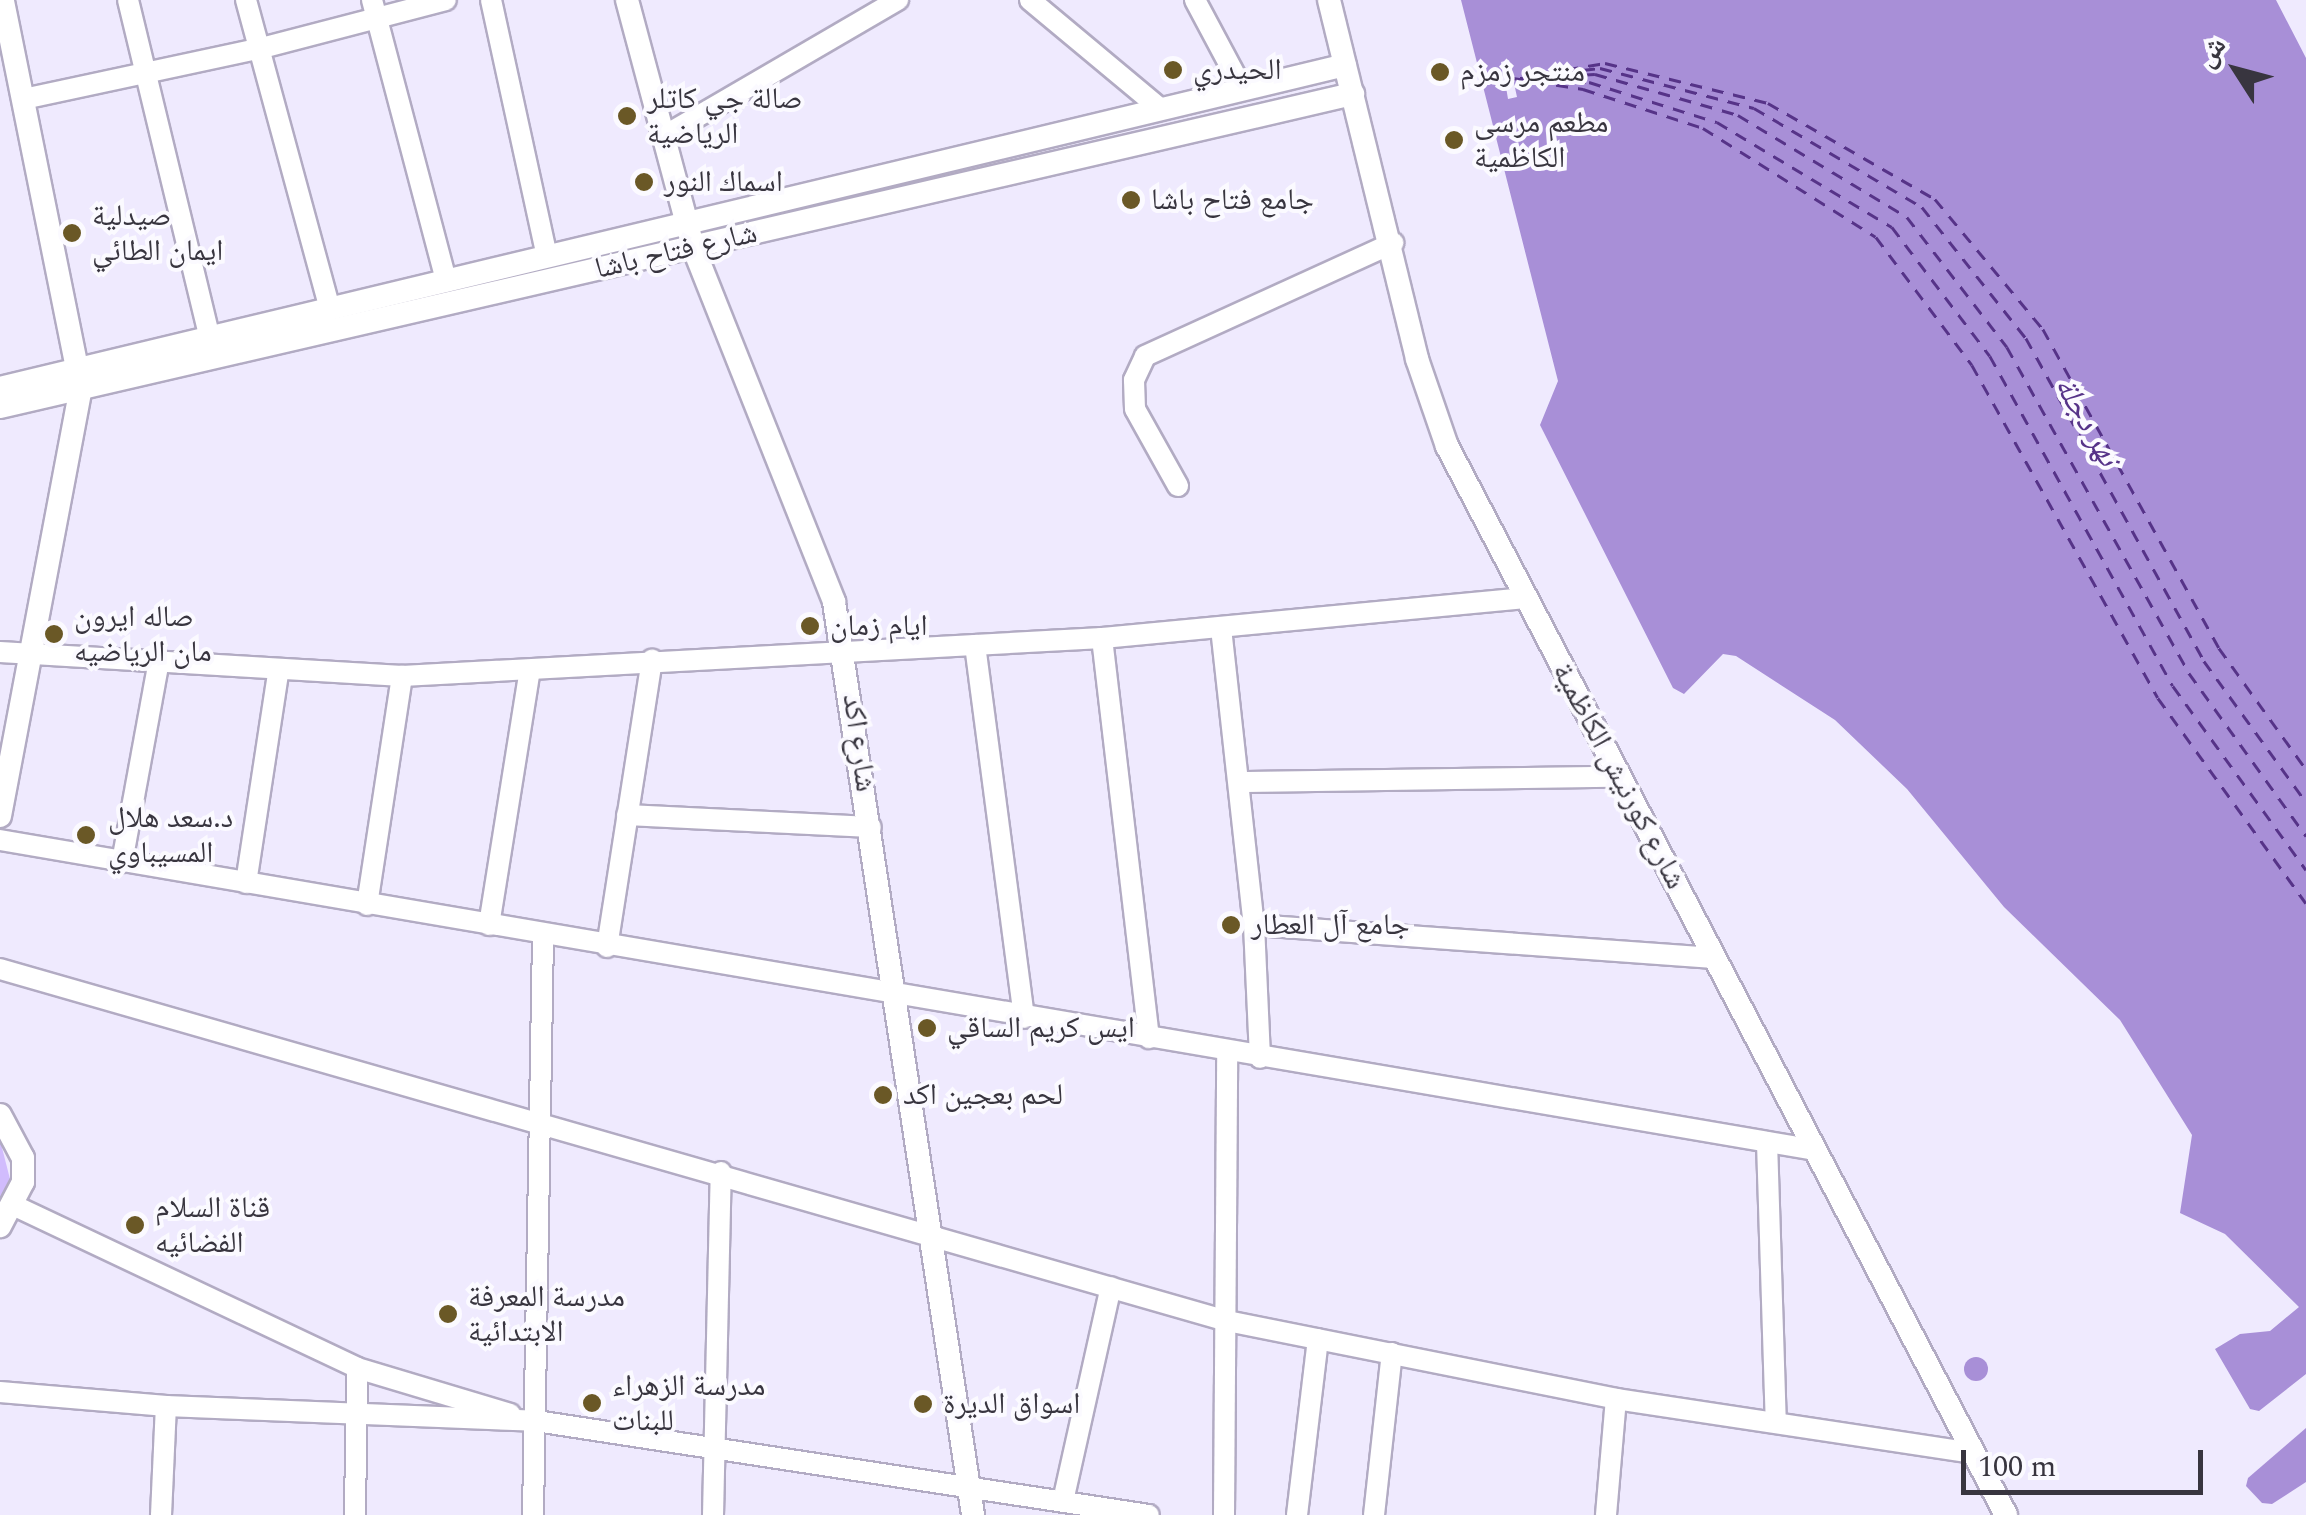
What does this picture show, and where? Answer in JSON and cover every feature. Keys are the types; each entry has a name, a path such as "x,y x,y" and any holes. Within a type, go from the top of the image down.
{"street":[{"path":"0,816 26,654 79,380 3,0"},
{"path":"128,0 210,340"},
{"path":"246,0 330,310"},
{"path":"24,98 258,49 375,9 446,0"},
{"path":"491,0 547,256"},
{"name":"شارع اكد","path":"627,0 693,246 820,555 846,655 972,1515"},
{"path":"664,136 898,0"},
{"path":"1030,0 1162,109"},
{"path":"1195,0 1241,86"},
{"name":"شارع كورنيش الكاظمية","path":"1330,0 1393,243 1417,359 1446,446 2006,1515"},
{"path":"375,9 446,281"},
{"name":"شارع فتاح باشا","path":"0,406 210,340 1162,109 1241,86 1345,64"},
{"name":"شارع فتاح باشا","path":"0,388 79,380 693,246 1352,94"},
{"path":"1178,486 1135,409 1134,380 1145,356 1393,243"},
{"path":"0,652 278,674 402,676 652,659 846,655 1102,638 1526,598"},
{"path":"1221,628 1254,926 1260,1058"},
{"path":"1102,638 1150,1038"},
{"path":"976,645 1024,1018"},
{"path":"606,946 652,659"},
{"path":"122,862 158,665"},
{"path":"490,925 530,670"},
{"path":"246,883 278,674"},
{"path":"367,905 402,676"},
{"path":"1238,782 1620,777"},
{"path":"627,815 872,827"},
{"path":"0,840 1024,1018 1815,1150"},
{"path":"1254,926 1714,958"},
{"path":"534,1515 536,1119 543,934"},
{"path":"0,969 931,1231 1227,1321 1616,1399 1974,1453"},
{"path":"1224,1515 1227,1052"},
{"path":"0,1116 22,1158 16,1206 0,1226"},
{"path":"1766,1142 1776,1422"},
{"path":"713,1515 721,1172"},
{"path":"16,1206 358,1368 536,1422"},
{"path":"1063,1501 1111,1287"},
{"path":"1298,1515 1318,1339"},
{"path":"1374,1515 1392,1353"},
{"path":"355,1515 354,1416 358,1368"},
{"path":"0,1392 166,1406 536,1422 1149,1515"},
{"path":"1606,1515 1616,1399"},
{"path":"161,1515 166,1406"}],"shaded area":[{"path":"0,1140 10,1179 0,1206"}],"water":[{"name":"نهر دجلة","path":"1461,0 2276,0 2306,58 2306,1374 2259,1411 2250,1409 2215,1349 2240,1334 2270,1331 2299,1307 2225,1234 2180,1213 2192,1135 2120,1020 2004,907 1907,789 1835,720 1736,656 1723,654 1684,694 1673,688 1540,425 1558,381"},
{"path":"1976,1357 1985,1360 1985,1378 1976,1381 1967,1378 1964,1369 1967,1360"},
{"path":"2306,1428 2306,1482 2272,1504 2262,1503 2246,1486 2248,1478"}],"pier":[{"path":"1509,60 1517,97 1508,99 1505,81 1483,81 1503,77 1501,62"}],"ferry route":[{"path":"1545,73 1605,63 1768,103 1935,199 2043,329 2219,648 2306,769"},
{"path":"1539,75 1600,68 1754,108 1922,207 2026,338 2204,661 2306,802"},
{"path":"1520,78 1595,74 1738,115 1907,217 2007,347 2189,673 2306,836"},
{"path":"1513,78 1583,89 1703,128 1876,237 1972,365 2158,698 2306,903"},
{"path":"1530,79 1589,82 1717,122 1892,227 1990,356 2173,686 2306,870"}],"place":[{"name":"الحيدري","path":"1173,70"},
{"name":"منتجر زمزم","path":"1440,72"},
{"name":"صالة جي كاتلر الرياضية","path":"627,116"},
{"name":"مطعم مرسى الكاظمية","path":"1454,140"},
{"name":"اسماك النور","path":"644,182"},
{"name":"جامع فتاح باشا","path":"1131,200"},
{"name":"صيدلية ايمان الطائي","path":"72,233"},
{"name":"ايام زمان","path":"810,626"},
{"name":"صاله ايرون مان الرياضيه","path":"54,634"},
{"name":"د.سعد هلال المسيباوي","path":"86,835"},
{"name":"جامع آل العطار","path":"1231,925"},
{"name":"ايس كريم الساقي","path":"927,1028"},
{"name":"لحم بعجين اكد","path":"883,1095"},
{"name":"قناة السلام الفضائيه","path":"135,1225"},
{"name":"مدرسة المعرفة الابتدائية","path":"448,1314"},
{"name":"مدرسة الزهراء للبنات","path":"592,1403"},
{"name":"اسواق الديرة","path":"923,1404"}]}
